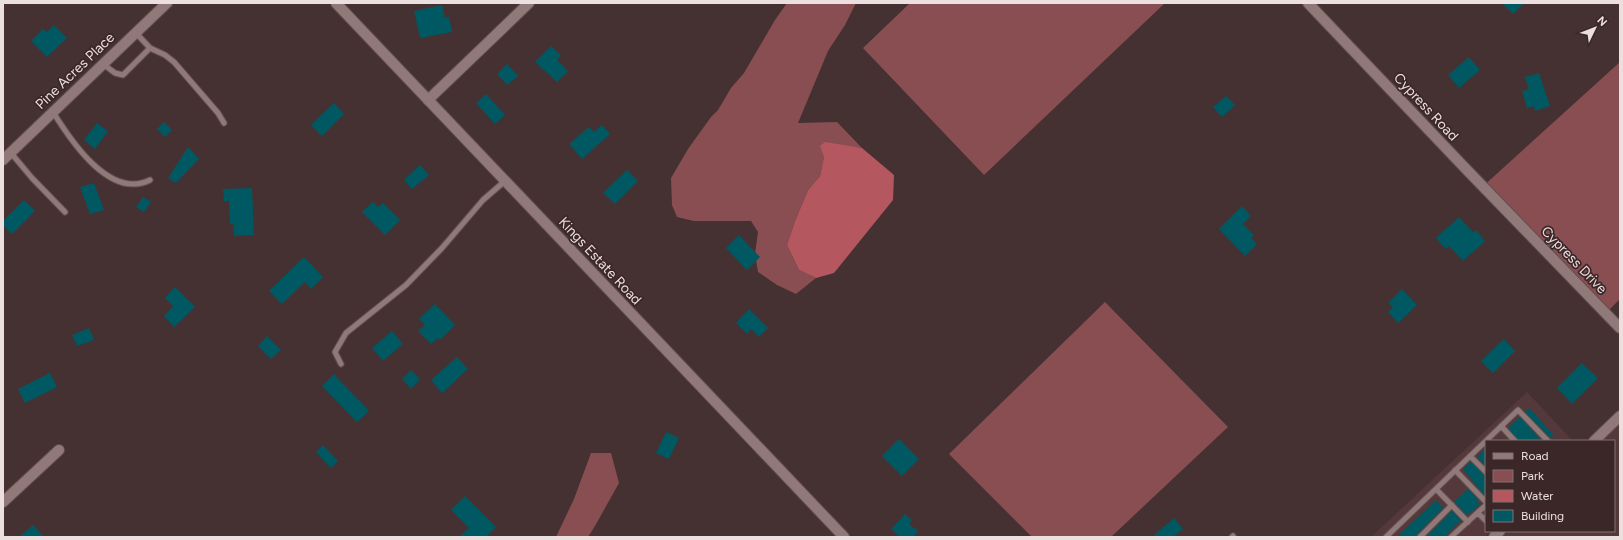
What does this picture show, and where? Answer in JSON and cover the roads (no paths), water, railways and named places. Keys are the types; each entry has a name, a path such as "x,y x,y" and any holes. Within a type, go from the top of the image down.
{"street":[{"name":"Pine Acres Place","path":"3,160 167,3"},
{"name":"Kings Estate Road","path":"336,3 844,537"},
{"path":"428,100 529,3"},
{"name":"Cypress Road","path":"1308,3 1524,229"},
{"name":"Cypress Drive","path":"1524,229 1620,328"},
{"path":"1595,440 1620,416"},
{"path":"3,502 59,450"}],"lane":[{"path":"136,33 150,48 165,55 174,62 218,113 224,123"},
{"path":"103,64 115,73 123,75 150,48"},
{"path":"53,112 67,135 80,151 104,175 124,184 143,184 150,180"},
{"path":"11,153 64,212"},
{"path":"341,364 334,352 346,333 406,285 442,248 483,200 505,181"},
{"path":"1487,440 1518,410 1547,440"},
{"path":"1501,426 1514,440"},
{"path":"1386,537 1485,442"},
{"path":"1470,456 1485,471"},
{"path":"1455,470 1485,503"},
{"path":"1436,489 1468,522"},
{"path":"1420,537 1452,505"},
{"path":"1451,537 1485,505"},
{"path":"1478,513 1485,520"}],"water":[{"path":"825,142 862,148 894,175 893,200 834,273 816,278 799,270 787,245 808,190 820,176 824,157 820,146"}]}
